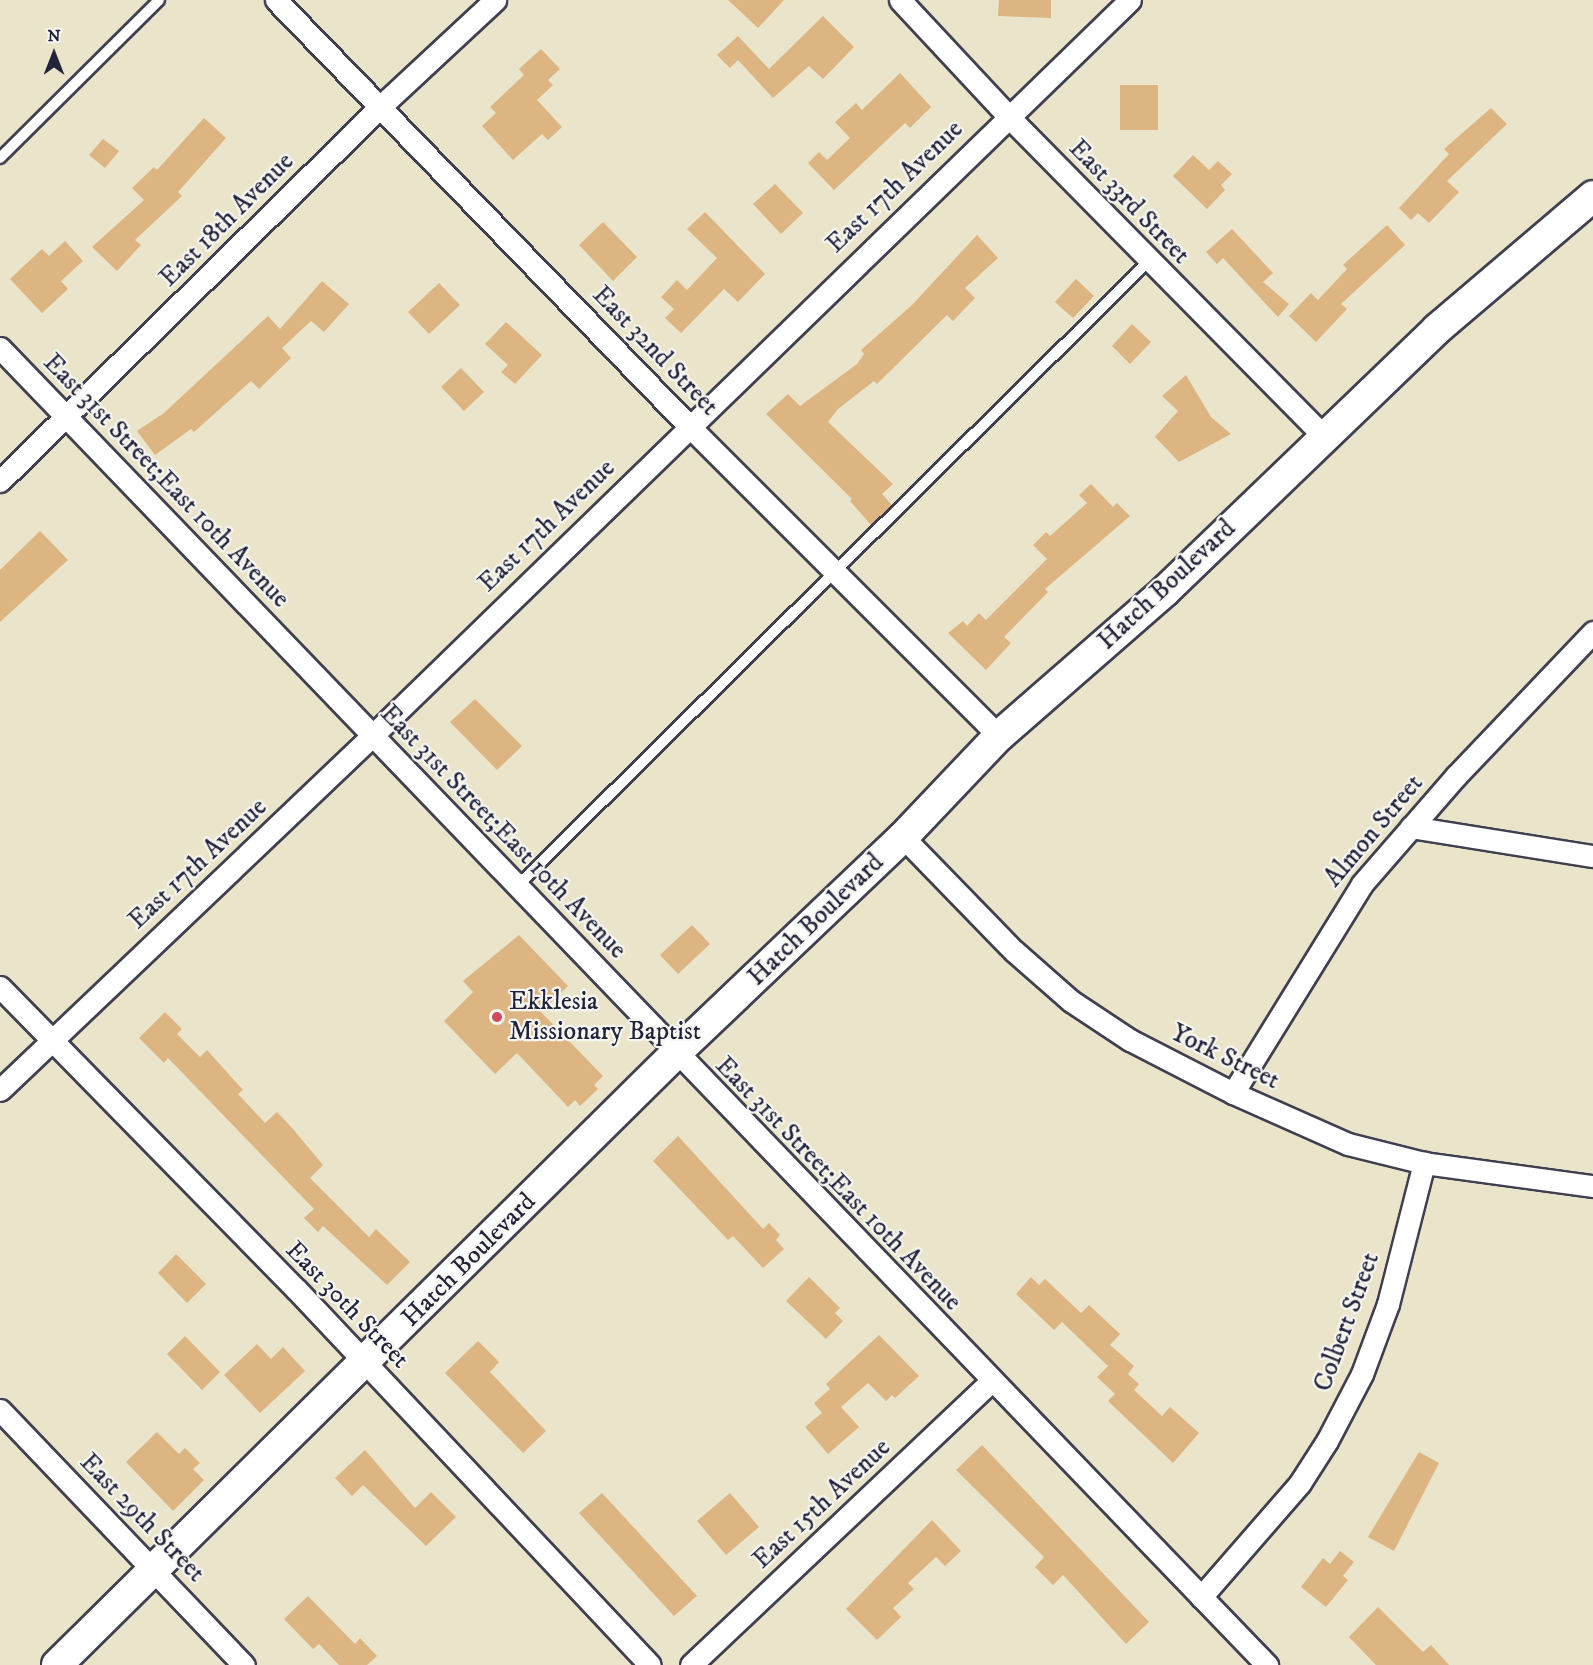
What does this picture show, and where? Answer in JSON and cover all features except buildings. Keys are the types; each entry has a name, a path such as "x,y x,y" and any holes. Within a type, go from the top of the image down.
{"main road":[{"name":"Hatch Boulevard","path":"57,1665 676,1053 903,837 999,736 1165,591 1437,329 1593,196"}],"street":[{"name":"East 32nd Street","path":"276,0 688,425 999,736"},
{"name":"East 18th Avenue","path":"0,481 381,106 495,0"},
{"name":"East 33rd Street","path":"900,0 1008,116 1324,437"},
{"name":"East 17th Avenue","path":"0,1090 373,735 688,425 1130,0"},
{"name":"East 31st Street;East 10th Avenue","path":"0,348 990,1382 1267,1665"},
{"name":"Almon Street","path":"1233,1093 1340,915 1411,827 1593,632"},
{"path":"1411,827 1593,856"},
{"name":"York Street","path":"903,837 1014,951 1071,1001 1130,1040 1233,1093 1348,1144 1424,1163 1593,1186"},
{"name":"East 30th Street","path":"0,987 365,1362 650,1665"},
{"name":"Colbert Street","path":"1201,1597 1300,1483 1327,1441 1362,1374 1388,1304 1424,1163"},
{"name":"East 15th Avenue","path":"691,1665 990,1382"},
{"name":"East 29th Street","path":"0,1410 244,1665"}],"lane":[{"path":"0,158 159,0"},
{"path":"517,886 837,573 1149,261"}],"place":[{"name":"Ekklesia Missionary Baptist","path":"497,1017"}]}
